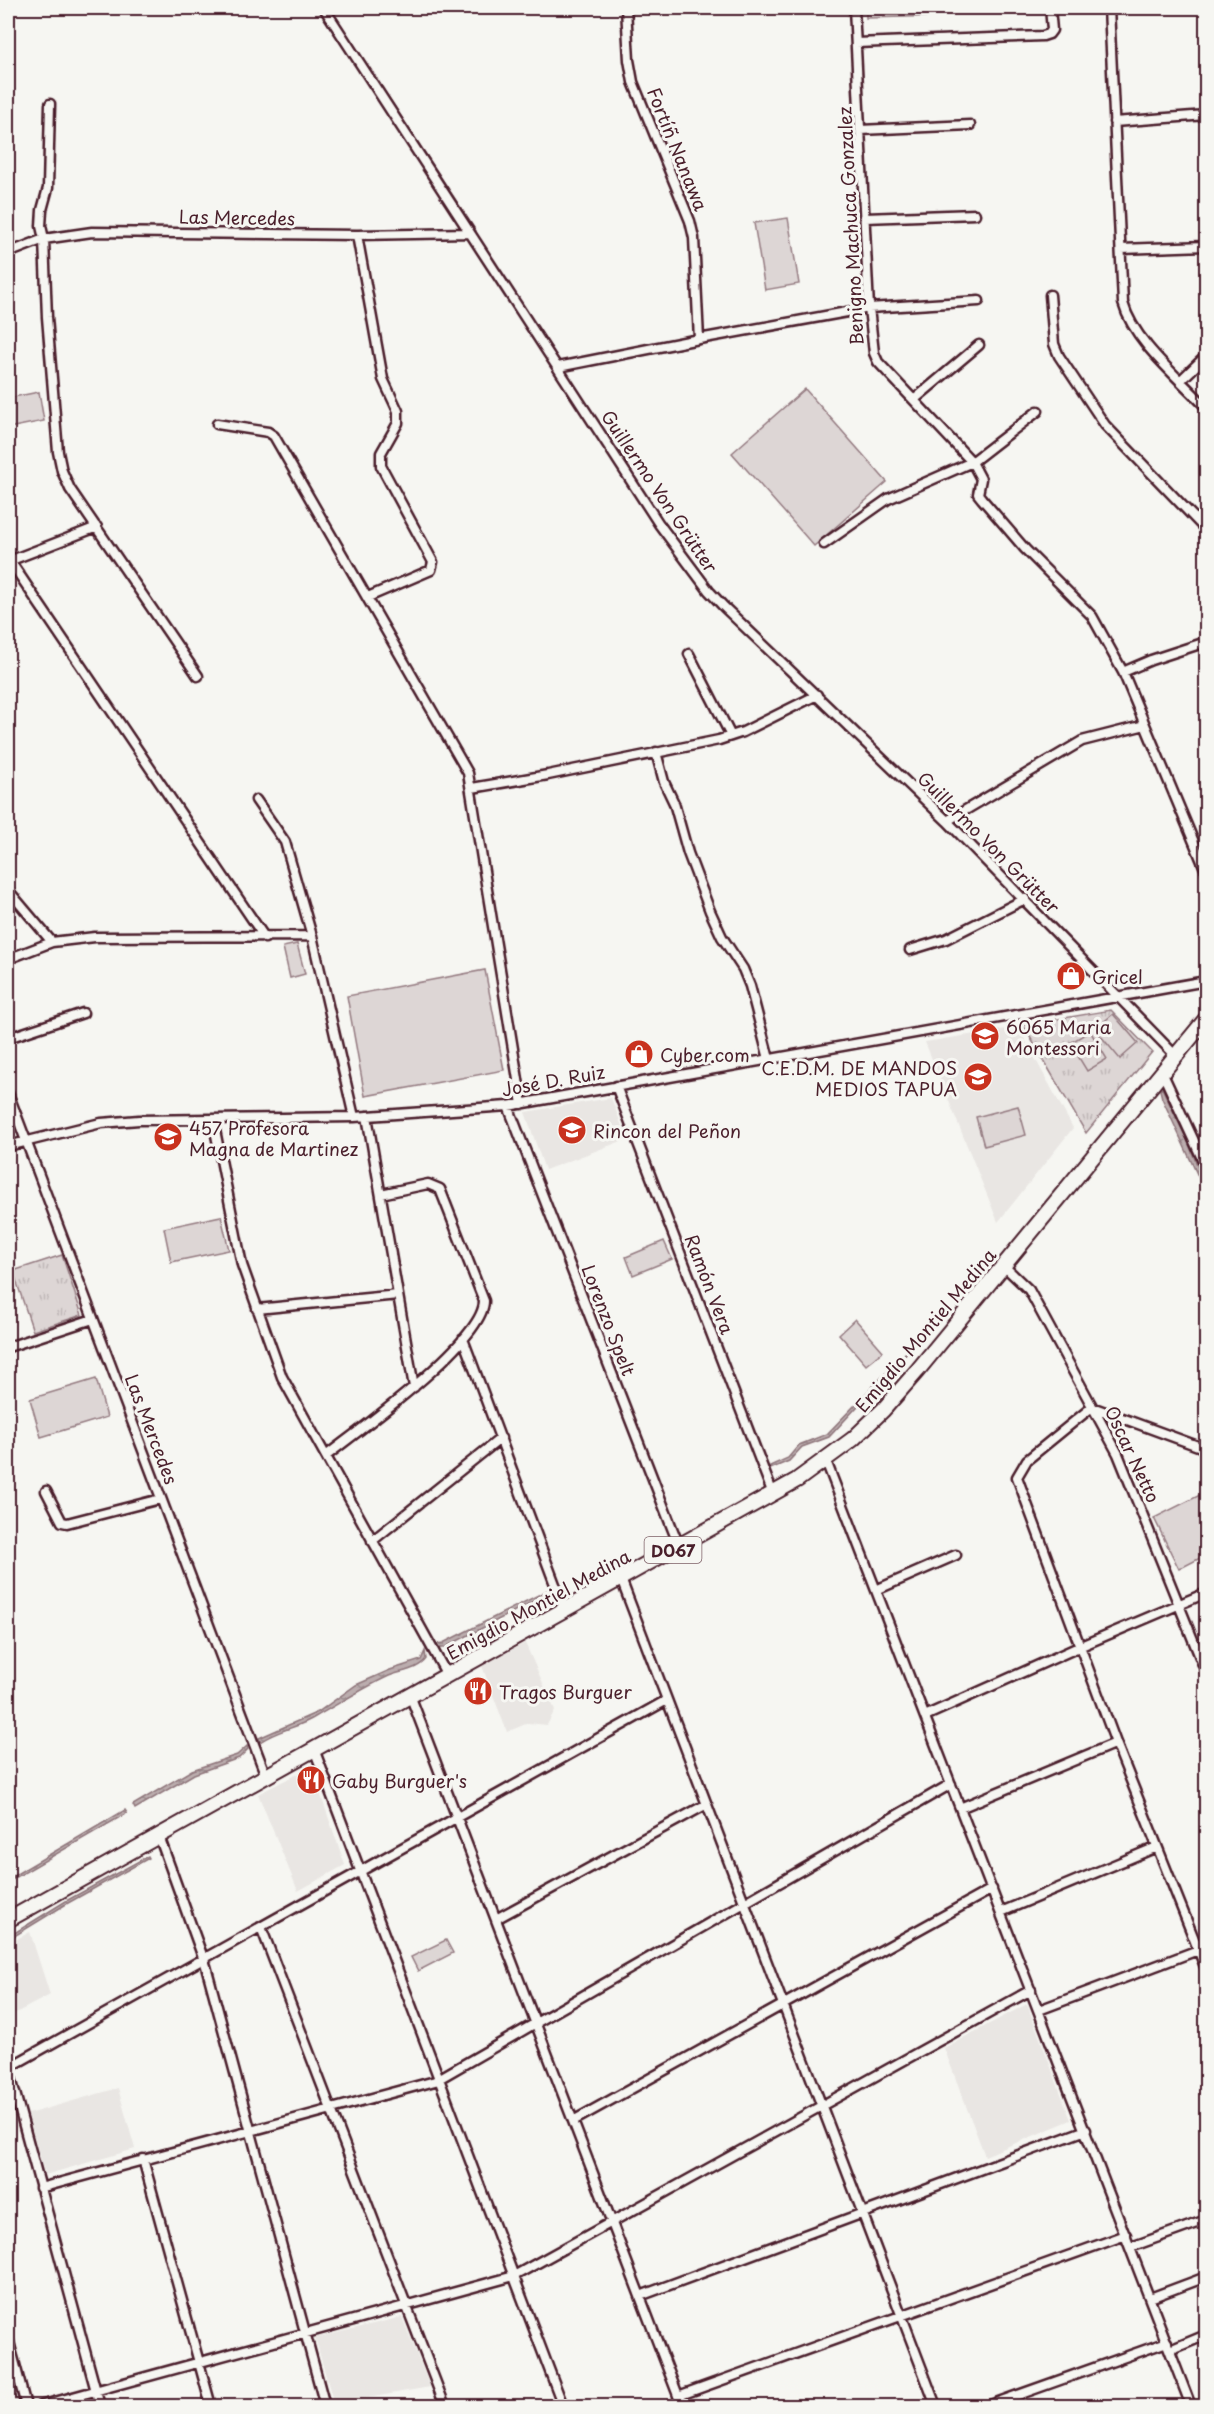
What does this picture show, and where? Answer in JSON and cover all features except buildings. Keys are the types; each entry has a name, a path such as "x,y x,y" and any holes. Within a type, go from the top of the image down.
{"main road":[{"name":"Emigdio Montiel Medina","path":"8,1920 565,1611 773,1494 826,1461 883,1410 1206,1019"}],"street":[{"name":"Guillermo Von Grütter","path":"324,8 658,524 709,591 947,821 1175,1055"},
{"name":"Fortíñ Nanawa","path":"626,8 629,60 633,82 690,221 694,238 699,339"},
{"name":"Benigno Machuca Gonzalez","path":"854,8 869,308 874,354 878,362 972,462 981,479 979,497 1025,549 1092,616 1123,672 1204,860 1206,871"},
{"path":"856,43 1043,36 1052,30 1050,8"},
{"path":"1109,8 1122,295 1126,314 1139,336 1206,407"},
{"path":"50,104 48,188 42,210 41,226 44,239 47,317 58,452 62,471 70,489 198,676"},
{"path":"1114,122 1206,115"},
{"path":"860,130 970,124"},
{"path":"865,218 975,214"},
{"name":"Las Mercedes","path":"8,253 44,239 92,232 357,235 470,233"},
{"path":"357,235 383,379 398,411 398,423 381,453 381,466 433,562 431,570 368,597"},
{"path":"1121,249 1206,246"},
{"path":"1050,295 1054,344 1065,366 1105,425 1206,530"},
{"path":"558,367 869,308 979,301"},
{"path":"915,399 979,345"},
{"path":"1181,380 1206,356"},
{"path":"824,544 888,499 972,462 1038,411"},
{"path":"218,424 268,432 274,436 468,773 522,1104"},
{"path":"97,527 8,559 265,938"},
{"path":"1123,672 1206,642"},
{"path":"689,654 731,736"},
{"path":"472,788 548,775 731,736 817,695"},
{"path":"947,821 1082,741 1145,725"},
{"path":"656,752 688,853 710,911 722,937 743,969 750,986 769,1059"},
{"path":"256,800 285,842 312,936 354,1117"},
{"path":"8,890 52,942"},
{"path":"910,950 946,939 1025,900"},
{"path":"8,959 52,942 94,938 312,936"},
{"name":"José D. Ruiz","path":"8,1146 101,1123 139,1120 354,1117 508,1106 1206,981"},
{"path":"8,1038 83,1013"},
{"path":"1162,1072 1206,1167"},
{"name":"Ramón Vera","path":"615,1086 773,1494"},
{"name":"Las Mercedes","path":"8,1093 266,1776"},
{"name":"Lorenzo Spelt","path":"508,1106 679,1546"},
{"path":"368,1116 414,1387"},
{"path":"213,1120 242,1265 282,1377 447,1675"},
{"path":"326,1456 414,1387 463,1339 480,1316 484,1301 440,1189 428,1184 381,1194"},
{"name":"Oscar Netto","path":"1004,1266 1029,1290 1118,1454 1206,1672"},
{"path":"257,1309 398,1295"},
{"path":"8,1347 93,1319"},
{"path":"463,1339 565,1611"},
{"path":"1206,1449 1092,1407 1027,1460 1017,1477 1116,1743 1157,1847 1202,1948 1206,1969"},
{"path":"372,1541 501,1438"},
{"path":"826,1461 1191,2406"},
{"path":"46,1491 58,1516 62,1522 67,1523 160,1499"},
{"path":"876,1590 956,1555"},
{"path":"621,1579 936,2406"},
{"path":"925,1716 1206,1593"},
{"path":"410,1695 682,2406"},
{"path":"100,2406 8,2067 667,1700"},
{"path":"960,1808 1116,1743"},
{"path":"314,1749 563,2406"},
{"path":"40,2188 439,2079 951,1784"},
{"path":"496,1919 707,1804"},
{"path":"159,1836 204,1959 325,2406"},
{"path":"1001,1912 1157,1847"},
{"path":"573,2121 992,1889"},
{"path":"261,1927 445,2406"},
{"path":"1039,2010 1202,1948"},
{"path":"40,2406 514,2276 1031,1990"},
{"path":"640,2296 1086,2130"},
{"path":"143,2159 210,2406"},
{"path":"1131,2247 1206,2220"},
{"path":"678,2397 1126,2235"},
{"path":"1150,2298 1206,2277"},
{"path":"987,2406 1206,2335"},
{"path":"8,2338 26,2406"},
{"path":"8,2381 18,2378"}],"shaded area":[{"path":"1018,1027 1073,1128 998,1222 925,1042"},
{"path":"611,1098 627,1139 545,1170 525,1112"},
{"path":"525,1643 555,1710 547,1725 528,1723 507,1732 482,1666"},
{"path":"311,1767 345,1865 298,1891 258,1794"},
{"path":"30,1932 50,1995 8,2017 8,1944"},
{"path":"1027,2004 1071,2120 985,2156 944,2048"},
{"path":"118,2088 135,2149 45,2175 28,2114"},
{"path":"402,2317 430,2387 334,2404 315,2338"}],"green space":[{"path":"866,8 943,8 943,16 866,18"},
{"path":"788,218 799,284 765,290 754,223"},
{"path":"805,389 887,482 814,546 732,453"},
{"path":"39,392 44,421 8,428 8,398"},
{"path":"297,944 305,974 290,978 283,947"},
{"path":"485,970 504,1070 365,1096 347,996"},
{"path":"1111,1010 1152,1052 1086,1133 1023,1025"},
{"path":"1113,1014 1138,1043 1120,1059 1095,1029"},
{"path":"1090,1031 1107,1059 1087,1071 1070,1043"},
{"path":"1018,1106 1026,1135 984,1146 976,1117"},
{"path":"221,1216 229,1250 171,1262 164,1228"},
{"path":"664,1241 672,1259 633,1275 626,1257"},
{"path":"62,1255 82,1315 33,1331 13,1271"},
{"path":"855,1319 883,1351 866,1365 839,1334"},
{"path":"96,1379 107,1417 41,1437 30,1399"},
{"path":"1206,1492 1206,1555 1179,1569 1154,1518"},
{"path":"446,1940 453,1953 418,1971 411,1957"},
{"path":"8,2354 21,2404 21,2406 8,2406"}],"water":[{"path":"330,8 476,231 475,232 474,232"},
{"path":"1162,1088 1188,1142 1206,1187 1206,1199 1203,1187 1162,1098 1160,1090"},
{"path":"931,1324 932,1326 829,1437 802,1447 789,1461 770,1469 770,1466 788,1458 799,1445 827,1434"},
{"path":"552,1588 553,1591 444,1648 437,1648 436,1644 443,1643"},
{"path":"425,1651 426,1659 419,1666 389,1676 308,1721 260,1742 259,1738 318,1712 356,1685 421,1660"},
{"path":"247,1746 248,1749 239,1758 194,1774 135,1809 133,1805 192,1770 237,1755"},
{"path":"125,1810 127,1813 8,1882 8,1879"},
{"path":"148,1856 149,1858 68,1903 8,1940 8,1937 66,1901"}],"place":[{"name":"Gricel","path":"1071,976"},
{"name":"6065 Maria Montessori","path":"985,1036"},
{"name":"Cyber.com","path":"639,1054"},
{"name":"C.E.D.M. DE MANDOS MEDIOS TAPUA","path":"978,1077"},
{"name":"Rincon del Peñon","path":"572,1130"},
{"name":"457 Profesora Magna de Martinez","path":"168,1137"},
{"name":"Tragos Burguer","path":"478,1691"},
{"name":"Gaby Burguer's","path":"311,1780"}]}
